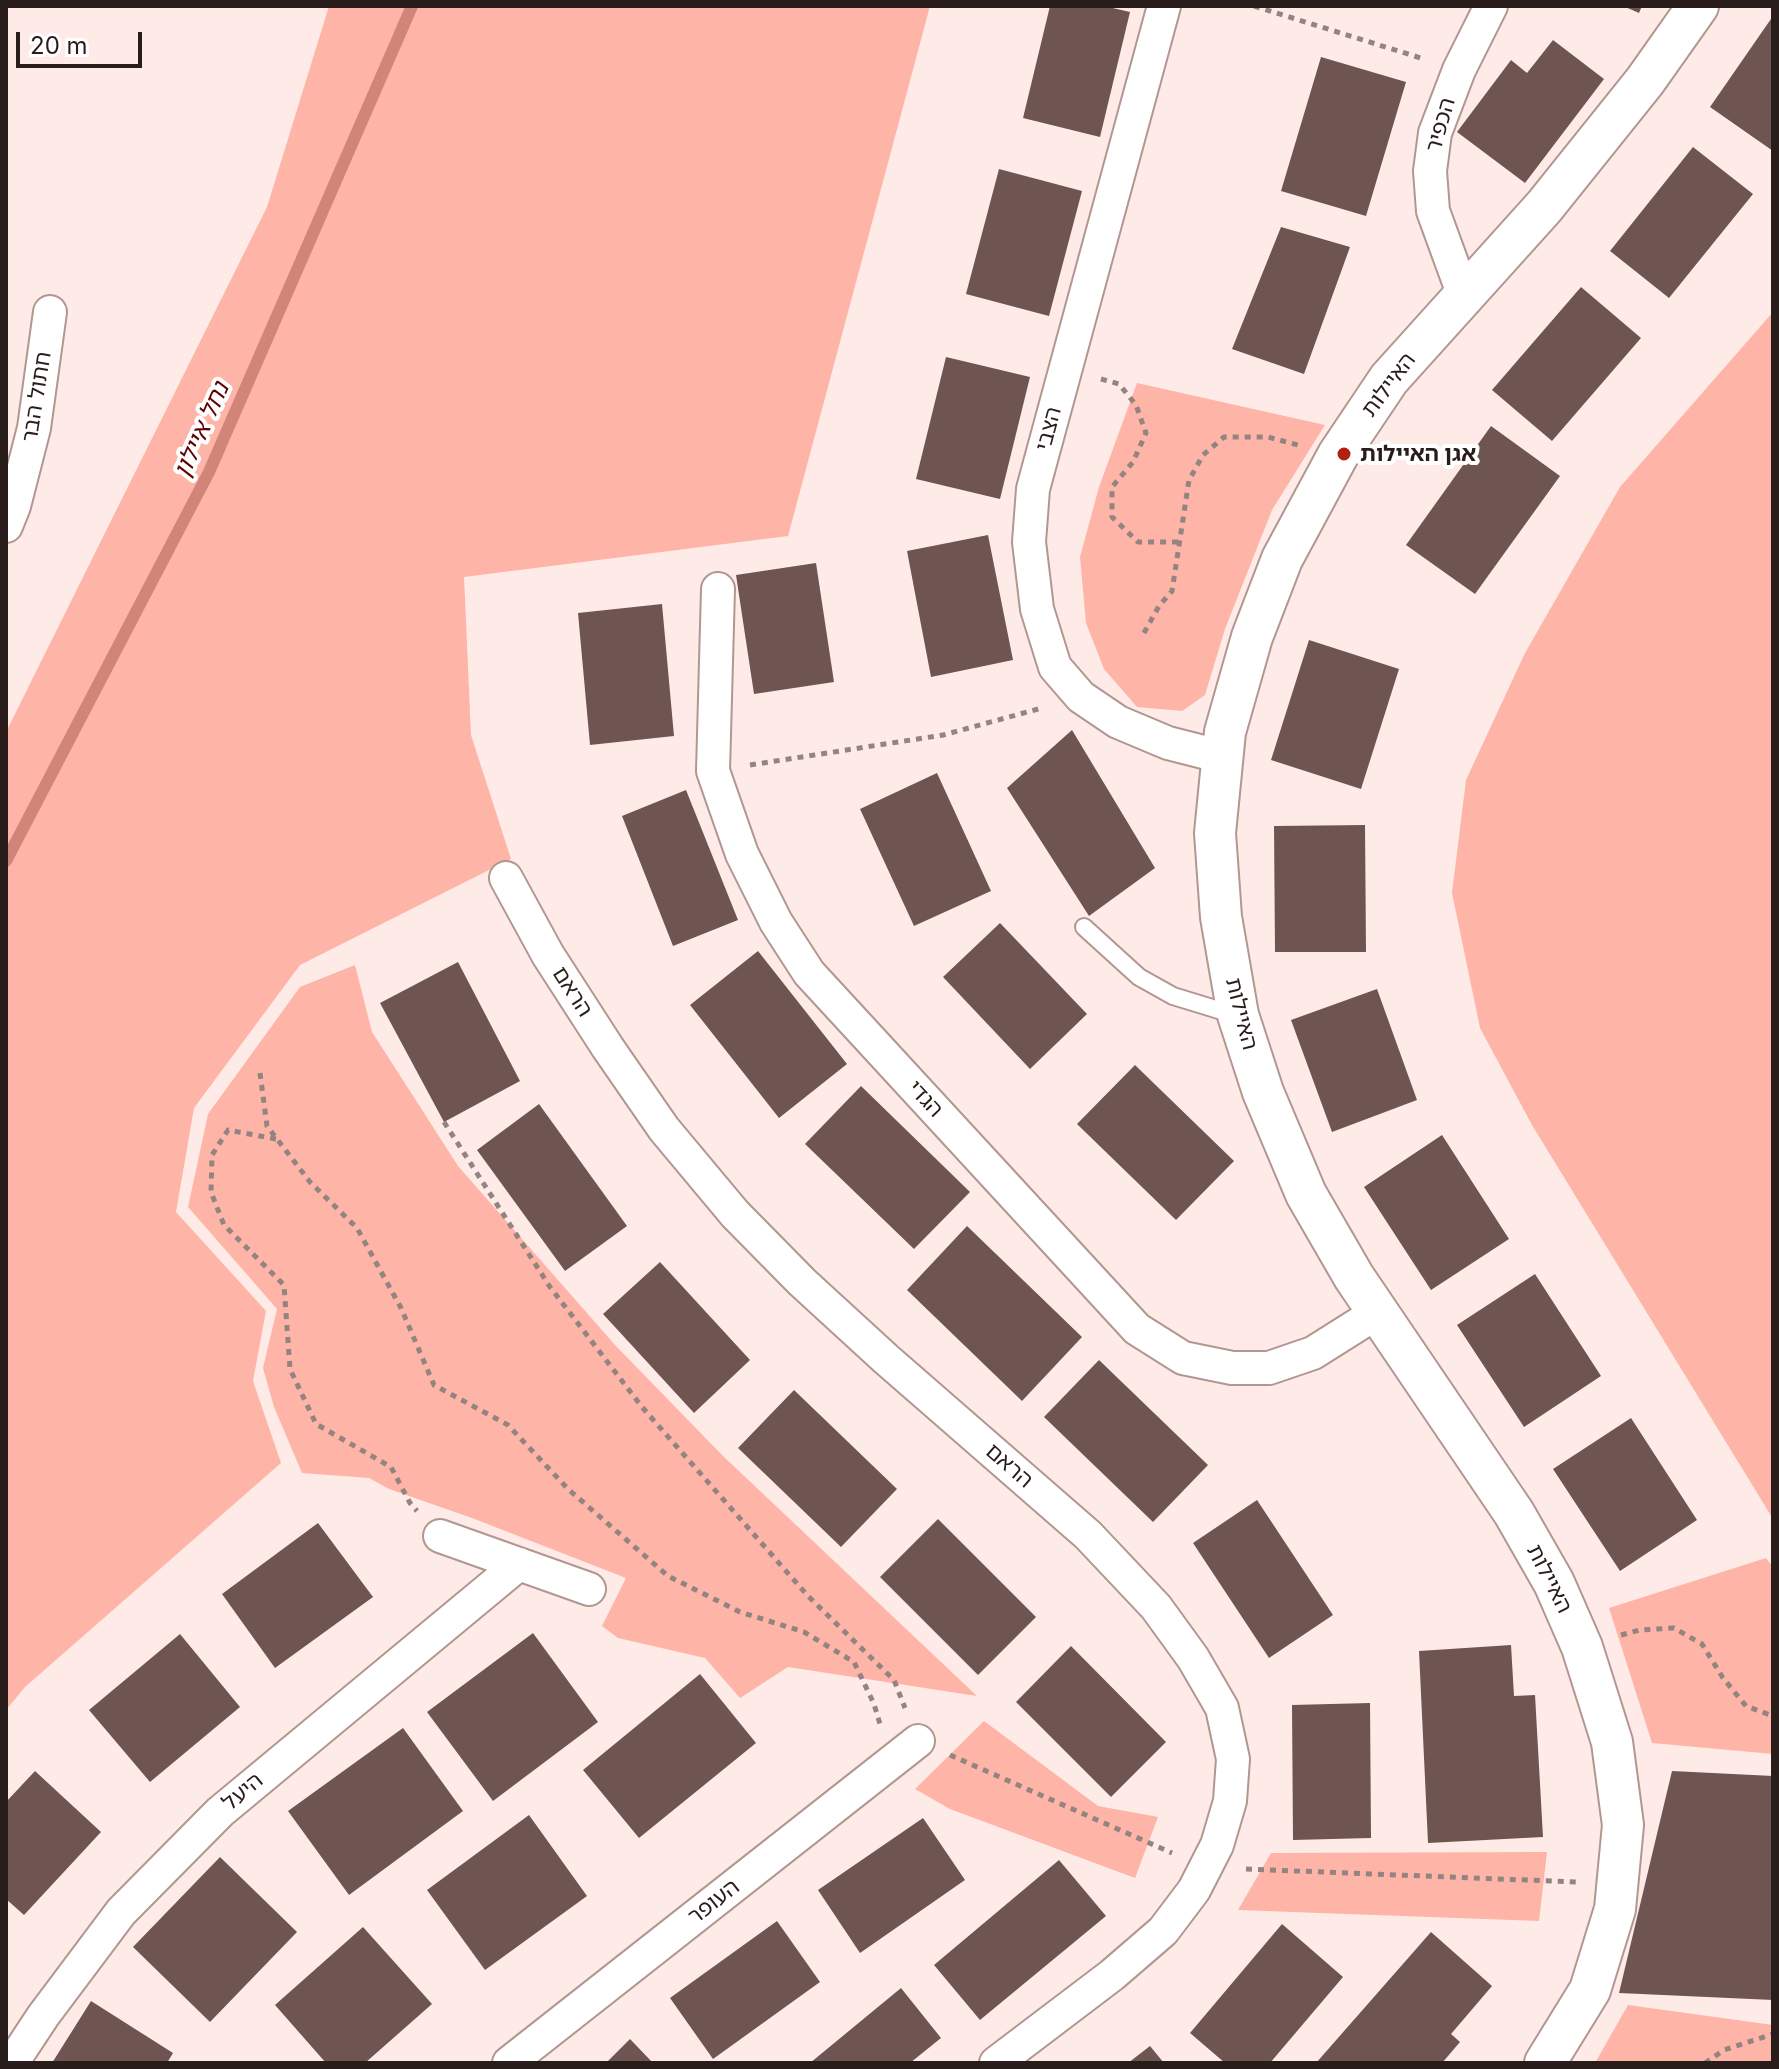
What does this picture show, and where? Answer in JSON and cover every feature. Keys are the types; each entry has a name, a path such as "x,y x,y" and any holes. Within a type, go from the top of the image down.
{"street":[{"name":"הצבי","path":"1164,6 1033,489 1029,542 1037,609 1055,667 1081,697 1118,722 1168,743 1223,757"},
{"name":"הכפיר","path":"1464,296 1433,211 1430,171 1435,133 1459,70 1491,6"},
{"name":"האיילות","path":"1545,2063 1590,1990 1615,1909 1623,1825 1612,1742 1582,1647 1554,1583 1514,1513 1354,1277 1306,1194 1263,1092 1238,1015 1221,917 1215,833 1225,732 1252,637 1282,559 1338,455 1389,379 1553,195 1645,81 1698,6"},
{"name":"חתול הבר","path":"6,526 34,428 50,312"},
{"name":"הגדי","path":"718,589 713,771 742,854 776,922 809,973 1137,1329 1183,1358 1232,1368 1269,1368 1313,1353 1378,1312"},
{"name":"הראם","path":"506,878 548,955 608,1048 664,1129 735,1214 802,1282 886,1359 1088,1535 1156,1607 1193,1658 1222,1708 1233,1759 1230,1801 1217,1845 1194,1890 1163,1931 1112,1975 996,2063"},
{"path":"440,1536 589,1589"},
{"name":"היעל","path":"12,2063 121,1912 220,1812 519,1564"},
{"name":"העופר","path":"509,2063 918,1741"}],"lane":[{"path":"1084,927 1139,977 1173,996 1238,1015"}],"path":[{"path":"1254,6 1459,70"},
{"path":"1066,369 1119,384 1136,405 1146,433 1133,462 1112,487 1112,517 1138,542 1178,542"},
{"path":"1144,633 1159,606 1172,591 1189,480 1203,455 1224,437 1268,437 1338,455"},
{"path":"713,771 943,735 1081,697"},
{"path":"260,1073 267,1126 310,1182 357,1228 401,1308 434,1385 508,1425 568,1489 668,1576 740,1612 804,1632 854,1662 874,1704 891,1762"},
{"path":"444,1122 550,1287 642,1407 808,1596 894,1680 918,1741"},
{"path":"277,1139 228,1130 212,1155 211,1192 224,1225 284,1285 290,1369 316,1424 391,1467 410,1503 440,1536"},
{"path":"1582,1647 1640,1630 1674,1628 1702,1644 1723,1678 1746,1706 1773,1716"},
{"path":"1705,2063 1724,2050 1773,2034"}],"shaded area":[{"path":"329,6 930,6 788,536 464,577 471,735 511,859 300,965 194,1108 176,1212 266,1311 253,1381 281,1463 25,1687 6,1710 6,732 267,207"},
{"path":"1773,312 1773,1519 1532,1125 1480,1028 1452,893 1466,780 1525,653 1620,487"},
{"path":"1137,383 1325,425 1272,510 1225,629 1205,695 1182,711 1137,707 1104,669 1086,623 1080,557 1099,487"},
{"path":"355,965 372,1032 458,1166 615,1345 723,1456 977,1696 788,1667 740,1698 705,1658 618,1638 602,1626 626,1578 389,1489 369,1478 302,1473 274,1407 263,1368 277,1309 188,1207 208,1114 300,987"},
{"path":"1766,1558 1773,1567 1773,1754 1652,1743 1609,1608"},
{"path":"984,1721 1098,1806 1158,1817 1135,1878 950,1809 915,1789"},
{"path":"1547,1852 1539,1921 1238,1910 1271,1853"},
{"path":"1628,2005 1773,2025 1773,2063 1595,2063"}],"building":[{"path":"1050,6 1104,6 1130,12 1100,137 1023,118"},
{"path":"1623,6 1642,6 1639,13"},
{"path":"1773,16 1773,151 1710,107"},
{"path":"1553,40 1604,79 1525,183 1457,132 1511,60 1527,73"},
{"path":"1321,57 1406,82 1366,216 1281,191"},
{"path":"1693,147 1753,194 1669,298 1610,251"},
{"path":"999,169 1082,191 1049,316 966,294"},
{"path":"1281,227 1350,247 1304,374 1232,349"},
{"path":"1581,287 1641,338 1552,441 1492,390"},
{"path":"946,357 1030,377 1000,499 916,479"},
{"path":"1491,426 1560,476 1475,594 1406,545"},
{"path":"988,535 1013,660 931,677 907,551"},
{"path":"816,563 834,682 754,694 736,575"},
{"path":"662,604 674,736 590,745 578,613"},
{"path":"1309,640 1399,669 1361,789 1271,760"},
{"path":"1072,730 1155,868 1089,916 1007,788"},
{"path":"937,773 991,891 914,926 860,809"},
{"path":"686,790 738,920 673,946 622,816"},
{"path":"1365,825 1366,952 1275,952 1274,826"},
{"path":"1000,923 1087,1014 1030,1069 943,977"},
{"path":"758,951 847,1064 779,1118 690,1005"},
{"path":"458,962 520,1081 444,1122 380,1003"},
{"path":"1377,989 1417,1100 1332,1132 1291,1020"},
{"path":"1135,1065 1234,1161 1176,1220 1077,1124"},
{"path":"861,1086 970,1192 914,1249 805,1144"},
{"path":"539,1104 627,1226 565,1271 477,1150"},
{"path":"1442,1135 1509,1239 1431,1290 1364,1187"},
{"path":"967,1226 1082,1337 1022,1401 907,1290"},
{"path":"660,1262 750,1360 694,1413 603,1314"},
{"path":"1535,1274 1601,1376 1524,1427 1457,1325"},
{"path":"1099,1360 1208,1465 1153,1522 1044,1417"},
{"path":"794,1390 897,1489 841,1547 738,1448"},
{"path":"1631,1418 1697,1520 1620,1571 1553,1469"},
{"path":"1257,1500 1333,1615 1269,1658 1193,1543"},
{"path":"938,1519 1036,1617 978,1675 880,1577"},
{"path":"318,1523 373,1597 275,1668 222,1594"},
{"path":"533,1633 598,1722 493,1801 427,1712"},
{"path":"180,1634 240,1707 150,1782 89,1710"},
{"path":"1511,1645 1514,1696 1535,1695 1543,1837 1428,1843 1419,1651"},
{"path":"1071,1646 1166,1742 1111,1797 1016,1702"},
{"path":"700,1674 756,1743 639,1838 583,1770"},
{"path":"1370,1703 1371,1838 1293,1840 1292,1705"},
{"path":"403,1728 463,1811 349,1895 288,1811"},
{"path":"35,1771 101,1832 24,1915 6,1899 6,1802"},
{"path":"1672,1771 1773,1776 1773,2000 1619,1993"},
{"path":"529,1815 587,1896 485,1970 427,1890"},
{"path":"923,1818 965,1880 860,1953 818,1890"},
{"path":"220,1857 297,1932 210,2022 133,1947"},
{"path":"1059,1860 1106,1916 980,2020 934,1965"},
{"path":"777,1921 820,1982 713,2059 670,1998"},
{"path":"1282,1924 1343,1977 1270,2063 1225,2063 1190,2033"},
{"path":"363,1927 432,2004 365,2063 326,2063 275,2005"},
{"path":"1431,1932 1492,1986 1451,2034 1460,2042 1442,2063 1316,2063"},
{"path":"901,1988 941,2038 910,2063 810,2063"},
{"path":"91,2001 173,2053 167,2063 52,2063"},
{"path":"630,2039 653,2063 606,2063"},
{"path":"1150,2046 1164,2063 1128,2063"}],"waterway":[{"name":"נחל איילון","path":"6,861 209,472 412,6"}],"place":[{"name":"אגן האיילות","path":"1344,454"}]}
